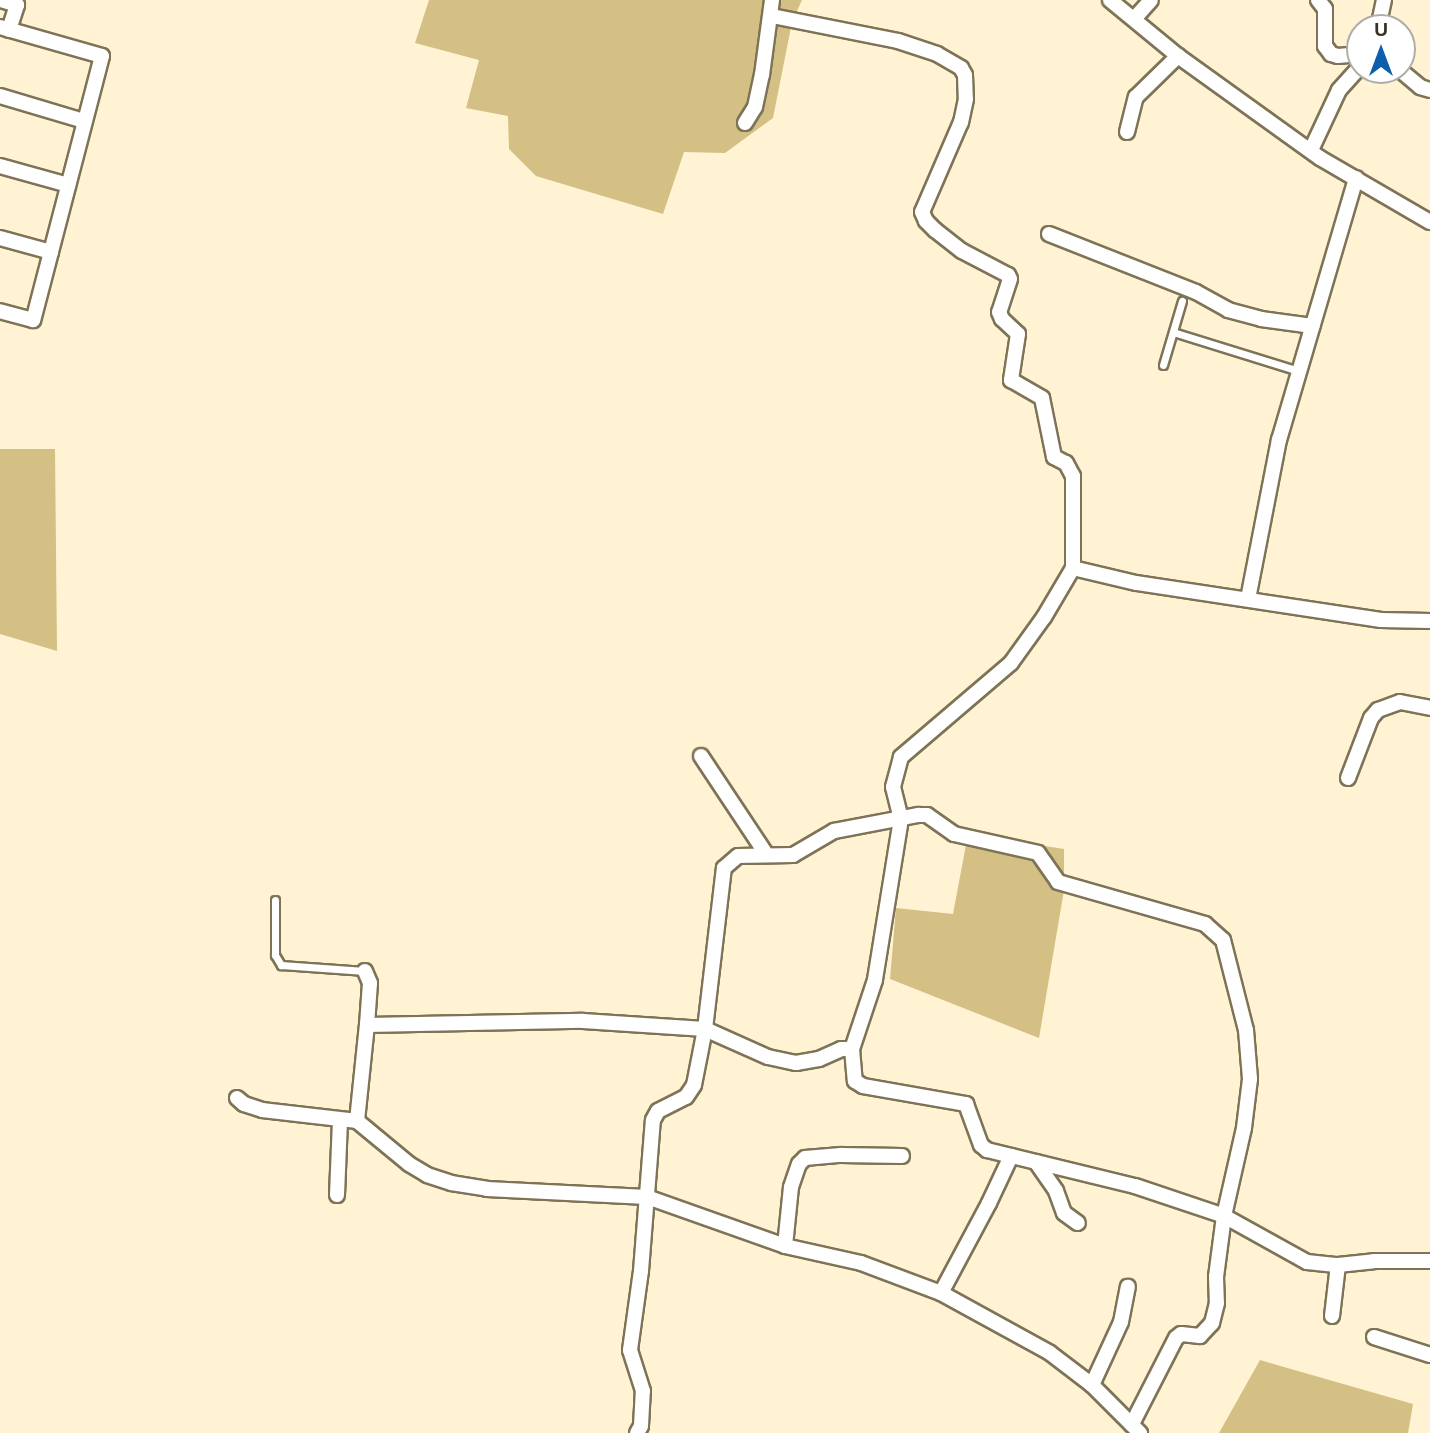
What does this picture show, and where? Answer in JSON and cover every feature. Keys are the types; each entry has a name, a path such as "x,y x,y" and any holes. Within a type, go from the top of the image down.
{"street":[{"path":"0,311 33,320 102,56 5,29 17,5 1,0"},
{"path":"745,123 758,93 772,16 772,0"},
{"path":"1110,0 1178,56 1311,150 1430,222"},
{"path":"1134,19 1151,0"},
{"path":"1318,0 1325,9 1325,46 1331,54 1346,55"},
{"path":"772,16 898,41 937,54 961,68 965,75 966,99 961,122 953,146 925,200 922,212 926,221 962,251 1008,275 1010,279 999,312 1002,319 1018,334 1011,380 1042,398 1054,457 1066,463 1073,476 1073,568 1044,617 1011,663 901,757 893,787 901,819 875,980 852,1049 855,1081 863,1086 966,1104 981,1146 1011,1156 1135,1186 1224,1216 1307,1262 1338,1265 1374,1261 1430,1261"},
{"path":"1127,132 1136,97 1178,56"},
{"path":"1311,150 1339,90 1346,82"},
{"path":"0,96 84,121"},
{"path":"0,166 68,185"},
{"path":"1248,600 1279,440 1356,178"},
{"path":"1049,234 1196,292 1228,310 1261,319 1313,326"},
{"path":"0,238 51,252"},
{"path":"1073,568 1136,583 1381,620 1430,621"},
{"path":"1348,778 1371,718 1378,710 1400,702 1430,708"},
{"path":"701,756 766,854"},
{"path":"237,1098 244,1104 262,1110 356,1121 409,1164 427,1175 451,1183 487,1189 647,1198 785,1246 861,1263 942,1293 1050,1353 1092,1385 1136,1429 1176,1338 1181,1334 1200,1336 1212,1323 1224,1216 1244,1128 1250,1079 1246,1030 1223,940 1205,924 1058,882 1038,853 954,834 927,815 834,831 793,855 738,856 728,863 721,875 705,1029 692,1091 654,1115 647,1198 630,1350 643,1391 641,1426 637,1433"},
{"path":"356,1121 370,983 365,971"},
{"path":"367,1025 583,1021 705,1029 768,1057 796,1063 819,1059 839,1049 852,1049"},
{"path":"337,1195 340,1120"},
{"path":"785,1246 791,1187 799,1164 806,1158 841,1155 902,1156"},
{"path":"942,1293 1011,1156"},
{"path":"1035,1162 1056,1191 1064,1213 1078,1223"},
{"path":"1332,1316 1338,1265"},
{"path":"1092,1385 1121,1322 1128,1287"},
{"path":"1374,1337 1430,1355"}],"lane":[{"path":"1163,365 1182,301"},
{"path":"1173,332 1299,371"},
{"path":"275,900 275,955 281,965 365,971"}],"shaded area":[{"path":"429,0 802,0 792,22 773,118 725,153 684,152 663,214 536,176 509,149 508,116 466,108 479,60 415,43"},
{"path":"0,449 55,449 57,651 0,634"},
{"path":"968,834 1064,849 1064,890 1039,1038 890,979 896,908 953,914"},
{"path":"1260,1360 1413,1404 1408,1433 1219,1433"}]}
